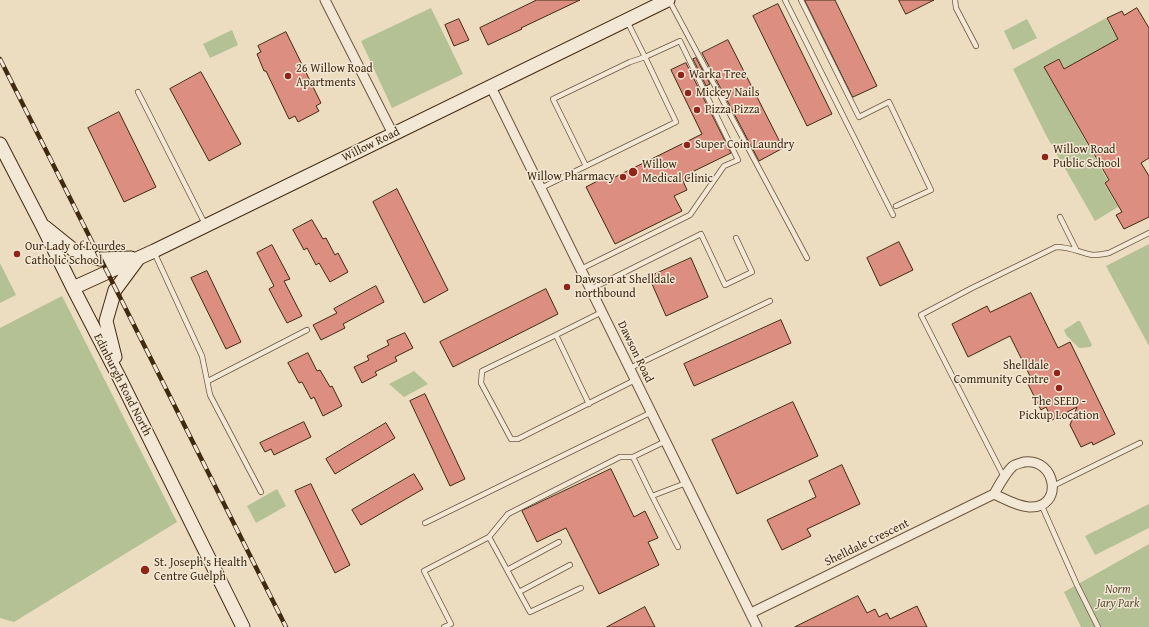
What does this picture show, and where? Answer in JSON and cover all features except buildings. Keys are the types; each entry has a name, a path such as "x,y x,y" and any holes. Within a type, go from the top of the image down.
{"main road":[{"name":"Willow Road","path":"73,288 669,0"},
{"name":"Edinburgh Road North","path":"0,144 120,379 242,627"},
{"path":"42,225 76,252 100,259 139,257"},
{"path":"120,379 106,321 115,290 139,257"}],"street":[{"path":"325,0 393,134"},
{"name":"Dawson Road","path":"491,87 758,627"},
{"path":"1027,462 1042,466 1051,478 1053,486 1052,494 1047,500 1034,507 1018,505 994,494 1012,466 1027,462"},
{"name":"Shelldale Crescent","path":"751,613 994,494"}],"lane":[{"path":"669,0 806,258"},
{"path":"785,0 893,215"},
{"path":"801,0 859,117 889,102 931,190 896,206"},
{"path":"955,0 956,8 976,46"},
{"path":"541,188 676,122 626,20"},
{"path":"581,269 690,215 724,166 738,160 680,41 623,65 553,99 586,166"},
{"path":"138,92 205,225"},
{"path":"1060,217 1076,250"},
{"path":"1004,478 921,315 1056,247 1066,247 1093,255 1103,254 1109,253 1149,233"},
{"path":"591,289 701,234 726,285 752,272 736,238"},
{"path":"154,250 202,356 210,395 261,492"},
{"path":"630,368 770,301"},
{"path":"602,312 482,371 481,383 511,439 518,439 635,380"},
{"path":"208,381 306,330"},
{"path":"556,335 589,404"},
{"path":"426,523 652,412"},
{"path":"444,627 451,624 424,571 489,537 508,514 620,457 633,457 666,441"},
{"path":"1053,486 1140,443"},
{"path":"633,457 678,547"},
{"path":"652,496 686,483"},
{"path":"1041,504 1077,585 1098,627"},
{"path":"489,537 530,612 581,588"},
{"path":"507,570 559,542"},
{"path":"519,592 570,565"}],"green space":[{"path":"431,8 463,74 392,108 361,41"},
{"path":"1106,18 1114,33 1118,31 1121,37 1065,69 1059,58 1044,67 1108,181 1104,183 1118,207 1095,221 1047,137 1013,69"},
{"path":"1027,19 1037,38 1013,50 1004,31"},
{"path":"232,30 238,45 210,58 203,44"},
{"path":"1149,244 1149,346 1106,266"},
{"path":"0,263 16,295 0,303"},
{"path":"62,296 177,522 14,622 0,618 0,328"},
{"path":"1080,321 1092,345 1090,347 1079,348 1066,335 1064,330"},
{"path":"414,371 428,384 404,397 389,384"},
{"path":"277,489 286,506 256,523 247,506"},
{"path":"1149,504 1149,528 1095,555 1085,536"},
{"name":"Norm Jary Park","path":"1149,544 1149,627 1081,627 1064,592"}],"railway":[{"path":"0,59 286,627"}],"place":[{"name":"Warka Tree","path":"681,75"},
{"name":"26 Willow Road Apartments","path":"288,76"},
{"name":"Mickey Nails","path":"688,93"},
{"name":"Pizza Pizza","path":"697,110"},
{"name":"Super Coin Laundry","path":"687,145"},
{"name":"Willow Road Public School","path":"1045,157"},
{"name":"Willow Medical Clinic","path":"633,172"},
{"name":"Willow Pharmacy","path":"623,177"},
{"name":"Our Lady of Lourdes Catholic School","path":"17,254"},
{"name":"Dawson at Shelldale northbound","path":"567,287"},
{"name":"Shelldale Community Centre","path":"1057,373"},
{"name":"The SEED - Pickup Location","path":"1059,388"},
{"name":"St. Joseph's Health Centre Guelph","path":"145,570"}]}
